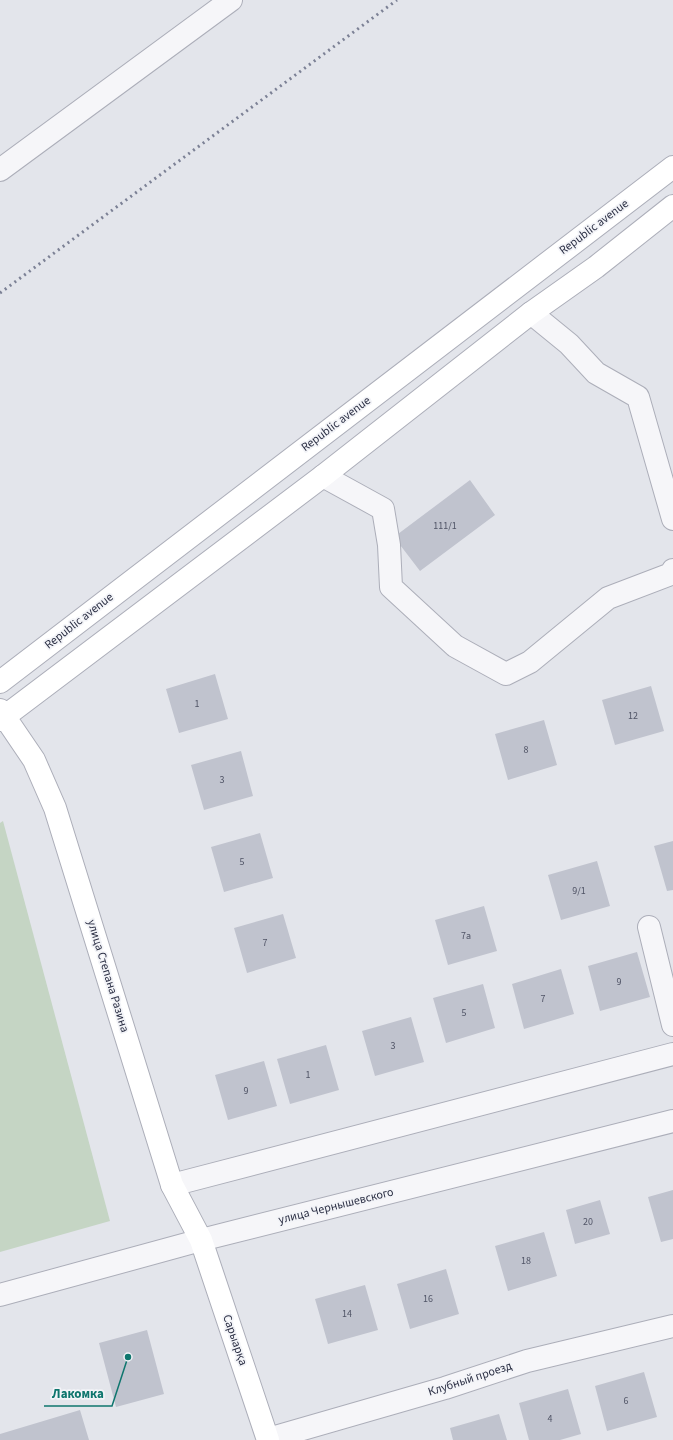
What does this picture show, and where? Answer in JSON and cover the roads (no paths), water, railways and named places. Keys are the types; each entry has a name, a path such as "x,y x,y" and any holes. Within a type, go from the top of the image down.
{"main road":[{"name":"Republic avenue","path":"0,682 673,167"},
{"path":"2,716 323,476 531,314 596,267 673,206"},
{"name":"улица Степана Разина","path":"2,716 34,760 55,808 172,1185 201,1240"},
{"name":"Сарыарқа","path":"201,1240 268,1439"}],"street":[{"path":"0,170 231,0"},
{"path":"531,314 569,344 596,374 638,397 673,519"},
{"path":"323,476 383,509 389,545 392,587 455,646 506,674 530,662 608,598 672,574"},
{"path":"649,927 673,1025"},
{"path":"172,1185 673,1054"},
{"name":"улица Чернышевского","path":"0,1295 201,1240 673,1121"},
{"name":"Клубный проезд","path":"268,1439 445,1388 527,1361 673,1326"}],"railway":[{"path":"0,293 397,0"}],"place":[{"name":"Лакомка","path":"128,1357"}]}
